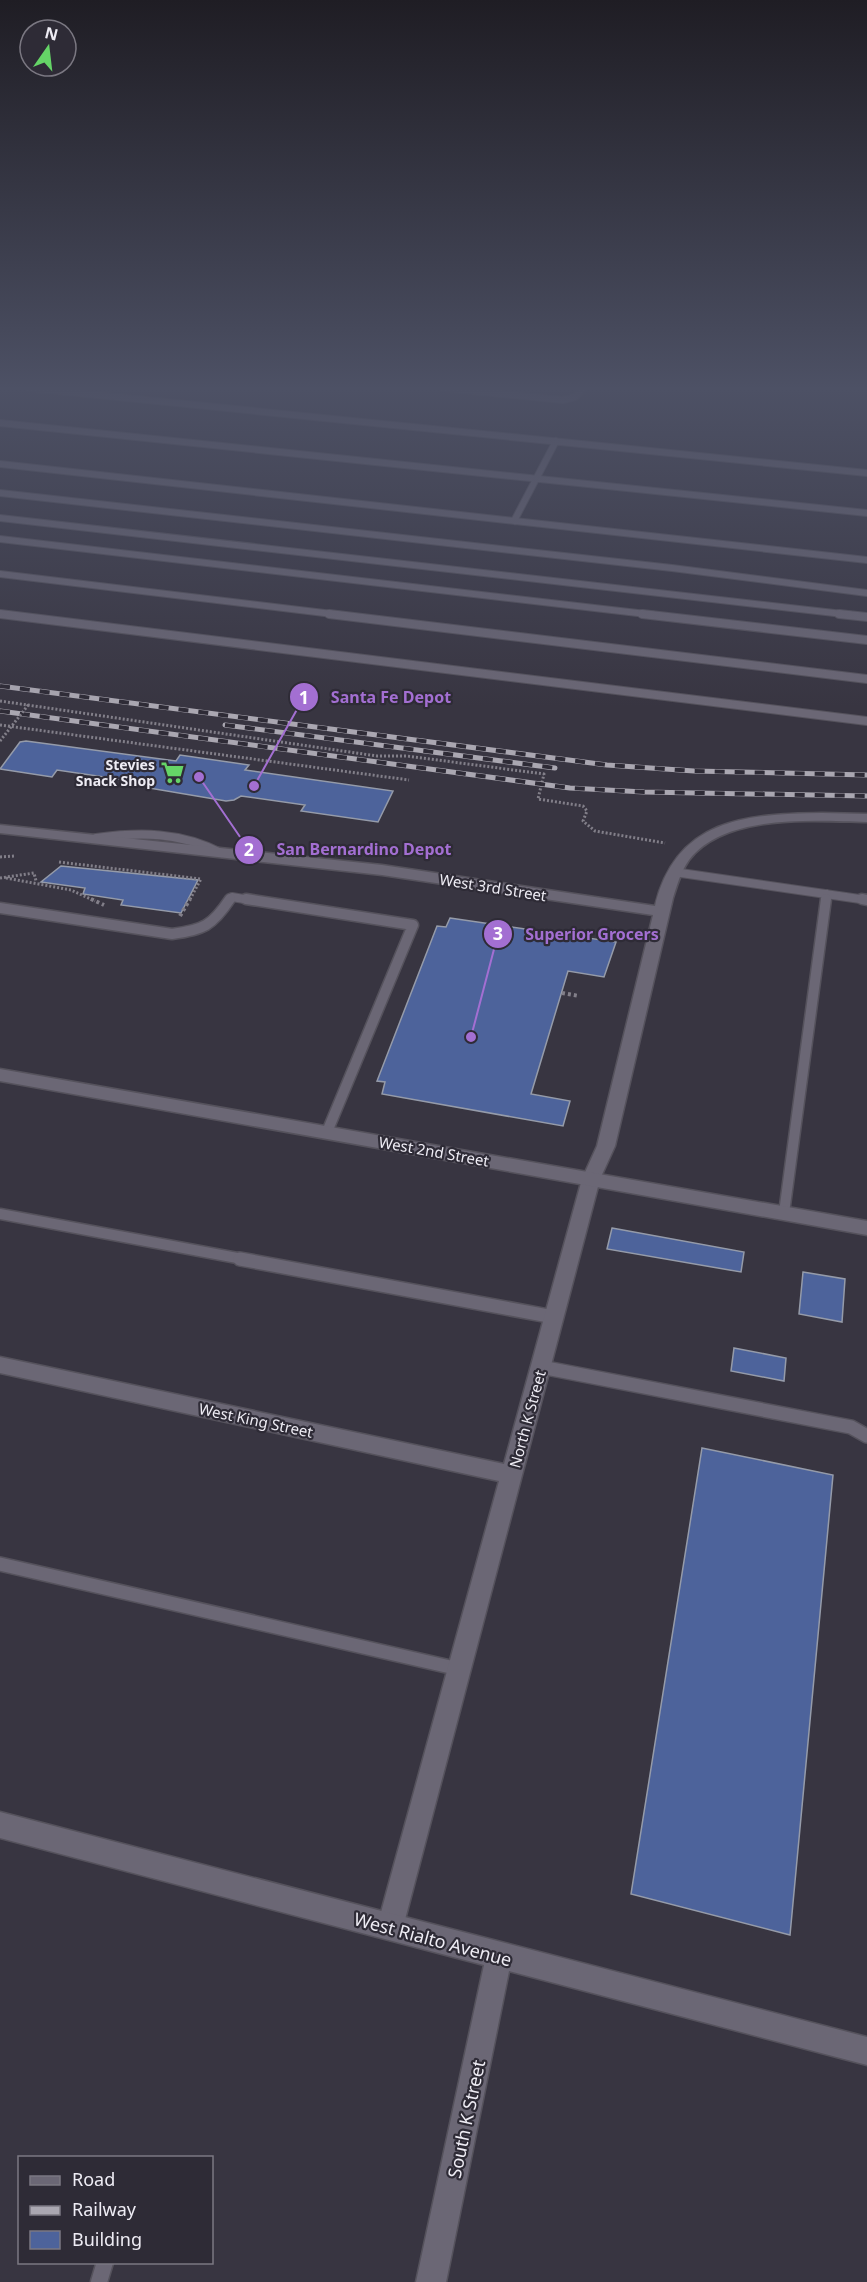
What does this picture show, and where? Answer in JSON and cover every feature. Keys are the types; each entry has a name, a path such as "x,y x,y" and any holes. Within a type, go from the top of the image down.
{"street":[{"path":"663,912 674,872 686,854 707,836 725,829 778,819 867,818"},
{"name":"West 3rd Street","path":"0,829 382,870 663,912"},
{"name":"North K Street","path":"390,1927 591,1179 606,1146 663,912"},
{"name":"West 2nd Street","path":"0,1075 867,1228"},
{"name":"West King Street","path":"0,1365 512,1475"},
{"name":"West Rialto Avenue","path":"0,1825 867,2051"},
{"name":"South K Street","path":"431,2282 499,1956"}],"lane":[{"path":"13,494 661,567 867,593"},
{"path":"275,494 867,560"},
{"path":"514,521 529,494"},
{"path":"687,494 867,513"},
{"path":"0,518 867,617"},
{"path":"0,539 867,640"},
{"path":"0,574 867,679"},
{"path":"0,614 867,721"},
{"path":"674,872 867,900"},
{"path":"784,1213 827,894"},
{"path":"0,908 172,934 197,931 213,924 232,897 414,925 327,1132"},
{"path":"0,1214 554,1317"},
{"path":"541,1367 851,1427 867,1436"},
{"path":"0,1564 459,1669"},
{"path":"99,2282 104,2264"}],"path":[{"path":"0,701 54,707 69,713 377,756 407,756 544,774 538,799 583,806 587,811 583,821 595,831 664,843"},
{"path":"0,741 29,704"},
{"path":"0,725 409,780"},
{"path":"0,857 15,856"},
{"path":"59,862 201,879 179,917"},
{"path":"6,878 22,872 34,873 36,881"},
{"path":"0,878 71,890 102,905 113,907"},
{"path":"562,993 579,996"}],"building":[{"path":"20,742 176,761 180,755 249,765 245,770 393,791 378,822 301,811 305,805 241,796 226,801 149,788 152,784 57,770 52,777 0,769"},
{"path":"61,866 198,880 181,913 121,905 123,900 83,894 85,888 41,882"},
{"path":"450,918 616,942 604,977 568,971 531,1094 570,1101 563,1126 382,1094 385,1082 377,1081 437,926 446,927"},
{"path":"612,1228 744,1252 741,1272 607,1249"},
{"path":"803,1272 845,1279 842,1322 799,1314"},
{"path":"734,1348 786,1358 784,1381 731,1371"},
{"path":"702,1448 833,1475 790,1935 631,1894"}],"railway":[{"path":"0,686 607,765 694,771 867,775"},
{"path":"0,711 570,788 644,792 867,796"},
{"path":"225,725 555,768"}],"place":[{"name":"Stevies Snack Shop","path":"173,772"},
{"name":"San Bernardino Depot","path":"199,777"},
{"name":"Santa Fe Depot","path":"254,786"},
{"name":"Superior Grocers","path":"471,1037"}]}
